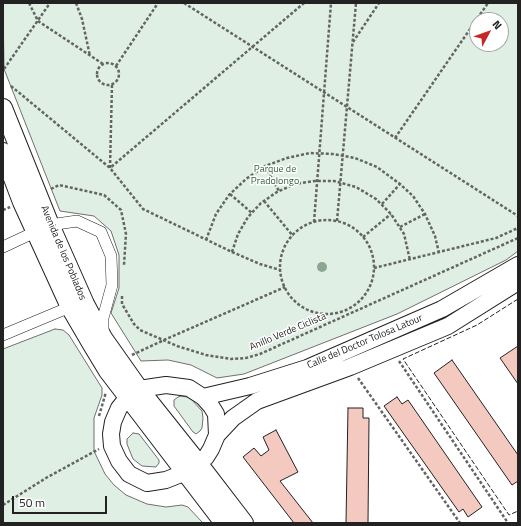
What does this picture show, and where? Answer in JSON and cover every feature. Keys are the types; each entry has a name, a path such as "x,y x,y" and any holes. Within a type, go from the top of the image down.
{"main road":[{"name":"Avenida de los Poblados","path":"3,108 30,199"},
{"name":"Avenida de los Poblados","path":"3,152 30,199 75,300 114,367 192,468 244,523"},
{"name":"Avenida de los Poblados","path":"75,300 103,338 114,367"},
{"name":"Avenida de los Poblados","path":"192,468 224,523"}],"street":[{"path":"3,247 43,228 77,221 101,232 111,256 112,285 103,318 103,338"},
{"name":"Calle del Doctor Tolosa Latour","path":"203,397 250,386 307,368 442,310 518,265"},
{"name":"Calle del Doctor Tolosa Latour","path":"217,435 233,418 257,401 350,367 448,326 518,282"},
{"path":"3,335 75,300"},
{"path":"174,385 189,388 203,397 216,414 217,435 211,449 192,468 166,480 147,483 129,474 119,461 112,446 110,434 119,408 133,393 159,386 174,385"}],"path":[{"path":"29,3 38,21 103,64 110,63 116,66 119,77 118,81 112,85 108,86 101,83 97,77 98,70 103,64"},
{"path":"4,69 50,3"},
{"path":"76,3 82,19 90,56"},
{"path":"116,66 158,3"},
{"path":"184,3 518,216"},
{"path":"110,168 304,3"},
{"path":"314,222 331,3"},
{"path":"337,221 356,3"},
{"path":"352,42 379,3"},
{"path":"395,138 488,3"},
{"path":"110,168 112,85"},
{"path":"11,86 110,168 142,209 232,252 260,264 280,270"},
{"path":"206,240 216,214 230,194 246,179 266,166 287,158 310,154 333,154 356,158 377,167 400,184 412,196 425,214 435,236 439,253"},
{"path":"266,166 279,191"},
{"path":"232,252 238,234 252,213 264,201 279,191 295,184 317,181 334,181 356,187 382,204 391,214 404,234 410,260"},
{"path":"382,204 400,184"},
{"path":"3,210 59,185 104,195 121,210 126,234 124,265"},
{"path":"230,194 252,213"},
{"path":"264,201 292,236"},
{"path":"363,237 391,214"},
{"path":"400,227 425,214"},
{"path":"325,220 337,221 352,227 363,237 372,252 374,268 372,283 364,296 353,307 340,313 324,314 310,311 297,303 287,292 280,270 282,255 288,240 300,229 314,222 325,220"},
{"path":"374,268 496,238 518,228"},
{"name":"Anillo Verde Ciclista","path":"123,288 122,304 134,324 140,330 177,346 206,355 231,359 246,358 260,354 518,238"},
{"path":"98,419 106,393 104,382 100,376 132,355 285,287"},
{"path":"391,349 508,523"},
{"path":"350,367 460,523"},
{"path":"3,505 46,478 99,449 99,442"}],"green space":[{"name":"Parque de Pradolongo","path":"3,3 518,3 518,251 506,260 397,314 244,374 217,378 191,365 168,360 141,361 111,313 119,288 119,255 111,231 94,216 60,211 4,69"},
{"path":"55,329 63,330 69,335 102,388 102,395 94,418 94,451 105,474 114,485 126,495 147,504 166,507 182,505 188,507 203,523 3,523 3,349"},
{"path":"181,396 192,400 202,411 202,428 196,434 174,406 174,400"},
{"path":"133,433 139,434 159,460 156,467 142,466 133,459 127,444 127,439"}],"building":[{"path":"518,346 518,384 500,358"},
{"path":"452,360 518,455 518,481 512,485 434,373"},
{"path":"397,397 402,404 408,400 482,507 468,517 463,509 459,512 384,406"},
{"path":"348,408 363,408 363,418 369,418 368,523 346,523"},
{"path":"276,430 298,472 280,481 313,523 294,523 243,457 254,448 261,456 269,450 263,437"}],"fence":[{"path":"518,299 477,325 403,359 509,515 518,511"}]}
